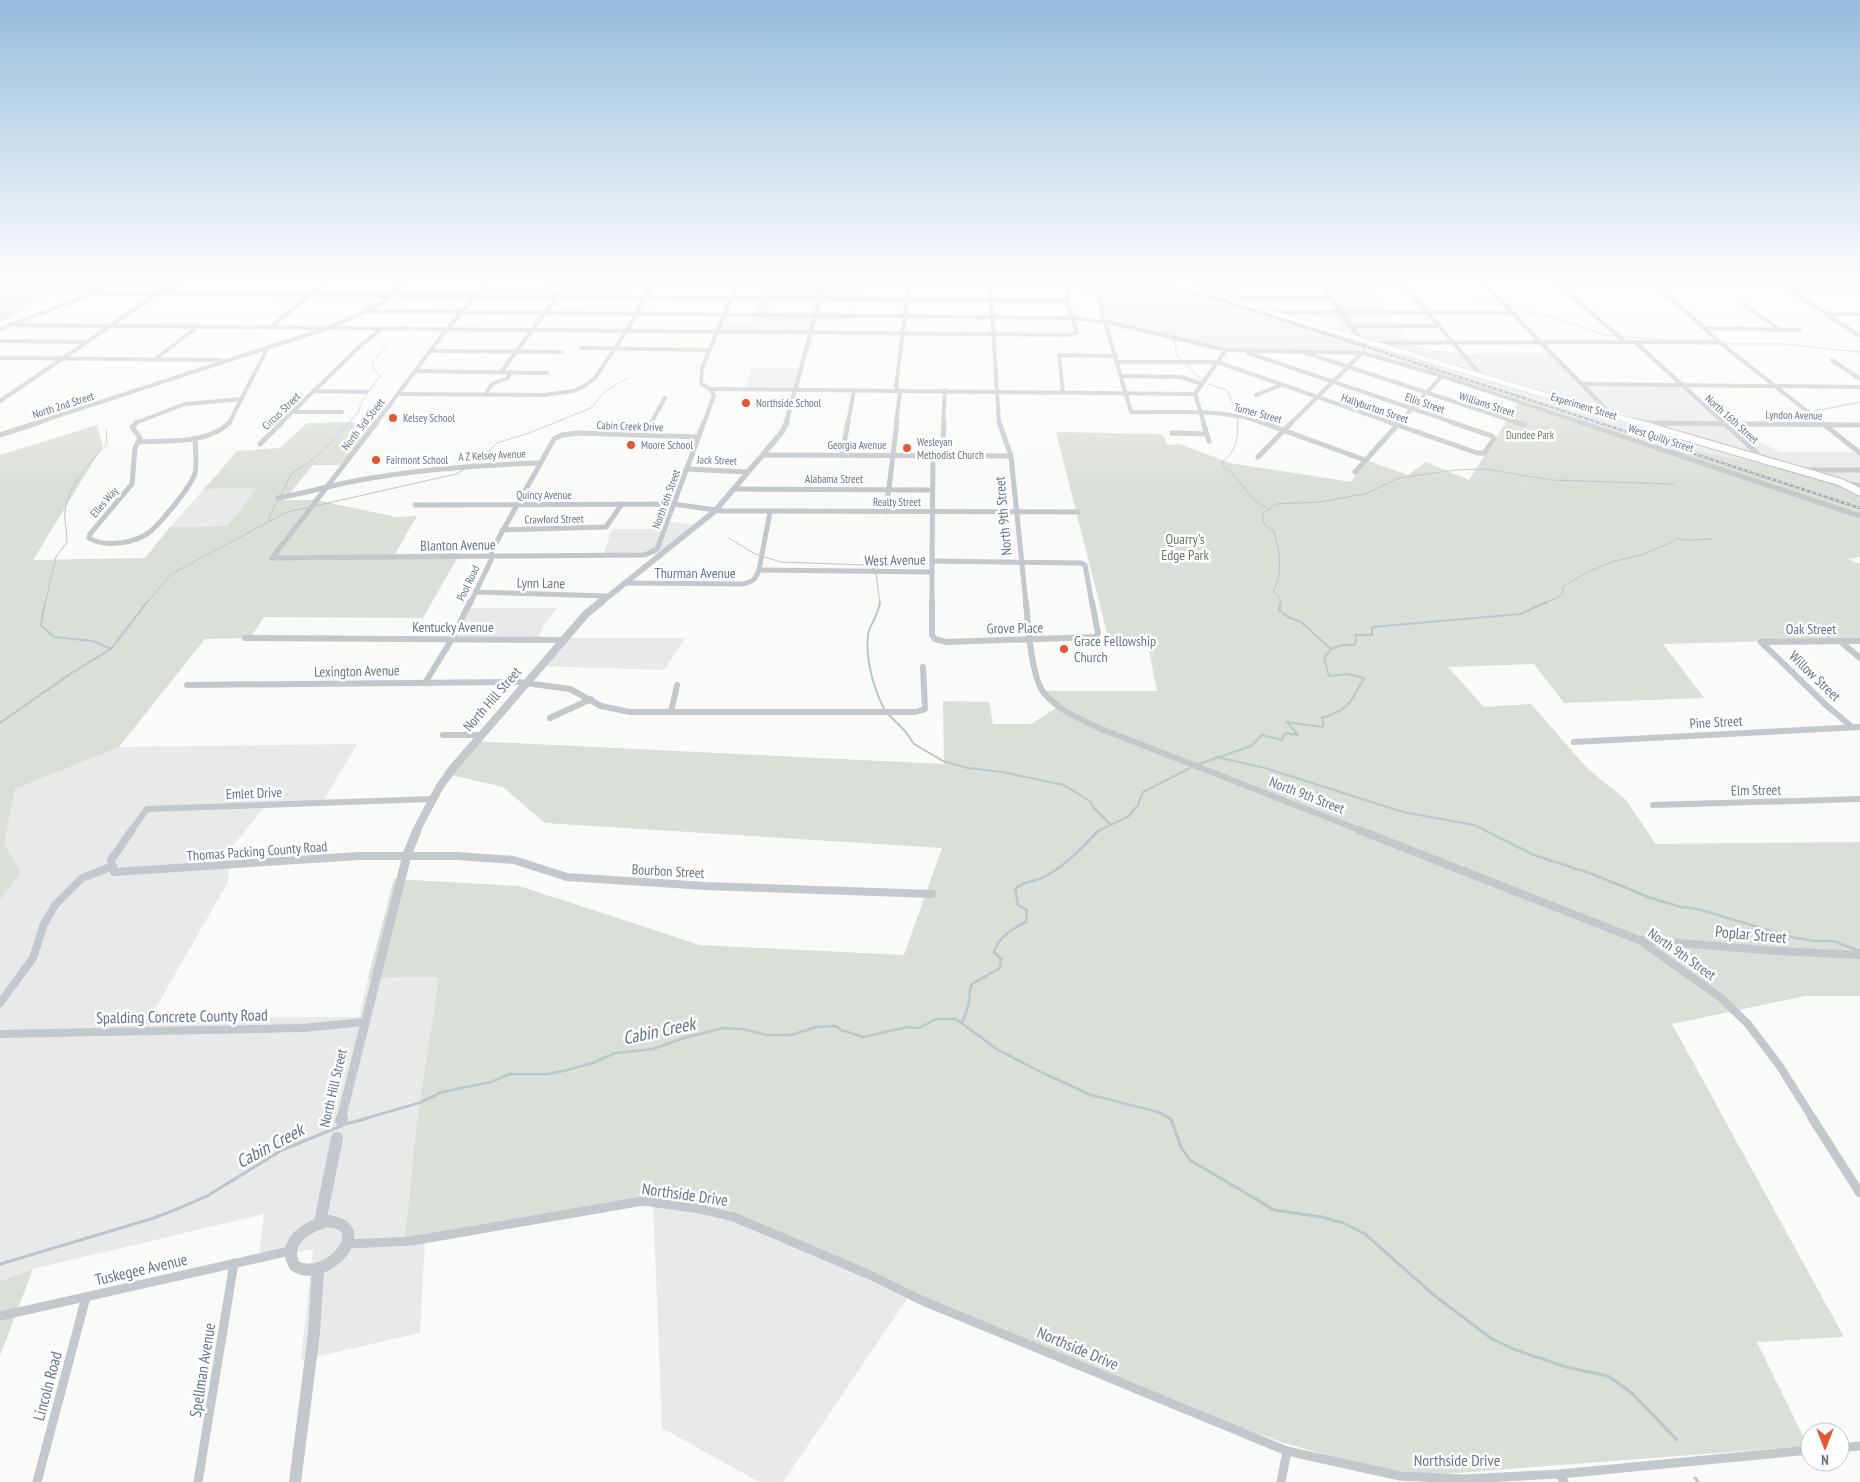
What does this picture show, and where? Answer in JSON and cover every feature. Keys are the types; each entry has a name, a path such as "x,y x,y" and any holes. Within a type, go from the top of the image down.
{"main road":[{"name":"Experiment Street","path":"1397,349 1760,460 1840,482 1860,492"}],"street":[{"path":"0,401 77,349"},
{"path":"155,359 168,349"},
{"name":"North 2nd Street","path":"0,435 227,360 267,349"},
{"path":"139,442 194,438 222,431 230,422 268,349"},
{"name":"Circus Street","path":"260,444 313,391 359,349"},
{"path":"501,372 518,349"},
{"path":"399,394 544,395 573,391 584,387 594,378 614,349"},
{"path":"629,349 709,350"},
{"name":"North Hill Street","path":"320,1222 364,1022 407,855 432,799 480,735 586,614 715,511 763,455 782,432 806,349"},
{"path":"886,512 900,392 896,387 901,349"},
{"name":"North 9th Street","path":"993,349 1000,427 1011,456 1030,641 1038,684 1056,704 1072,715 1099,728 1639,940 1720,998 1748,1024 1778,1065 1860,1193"},
{"path":"1114,349 1125,392"},
{"name":"West Quilly Street","path":"1222,349 1363,353 1442,376 1860,516"},
{"name":"West Quilly Street","path":"1339,351 1344,349"},
{"path":"1258,456 1347,366 1363,353 1362,349"},
{"path":"1460,349 1480,374"},
{"path":"1548,349 1604,407 1605,412"},
{"name":"North 16th Street","path":"1643,349 1757,453 1760,460"},
{"path":"1728,349 1860,453"},
{"path":"430,350 561,352"},
{"name":"North 3rd Street","path":"272,558 399,394 399,391 430,350"},
{"name":"North 6th Street","path":"645,555 657,549 714,395 701,382 709,350"},
{"path":"1209,441 1195,394 1226,350"},
{"name":"Ellis Street","path":"1243,351 1492,436 1494,439 1484,453 1480,454"},
{"name":"Williams Street","path":"1302,351 1524,425"},
{"path":"1063,392 1059,355 1116,356"},
{"path":"0,358 227,360"},
{"path":"1832,360 1860,379"},
{"name":"Hallyburton Street","path":"1117,362 1218,362 1480,454"},
{"path":"414,371 547,373"},
{"path":"484,395 492,384 508,378 510,372"},
{"path":"1120,376 1181,376 1202,384"},
{"path":"1355,472 1365,460 1369,460 1442,376"},
{"path":"1256,395 1281,384"},
{"path":"1582,384 1860,387"},
{"path":"710,389 1195,394"},
{"path":"842,455 854,390"},
{"path":"942,456 946,390"},
{"path":"313,391 368,392"},
{"name":"Turner Street","path":"1125,392 1131,412 1244,416 1365,460"},
{"name":"Elles Way","path":"194,438 195,474 152,531 139,538 118,543 94,541 89,538 90,534 132,484 135,450 140,435 132,427 140,420 191,403 242,398"},
{"path":"645,435 665,398"},
{"path":"292,412 342,412"},
{"name":"Lyndon Avenue","path":"1638,423 1860,425"},
{"name":"Cabin Creek Drive","path":"562,435 579,432 698,437"},
{"path":"1172,433 1206,434"},
{"name":"Pool Road","path":"425,683 452,639 475,592 492,550 539,463 550,444 562,435"},
{"name":"Georgia Avenue","path":"763,455 1011,456"},
{"path":"932,561 933,455"},
{"name":"A Z Kelsey Avenue","path":"278,498 302,494 327,486 435,469 539,463"},
{"name":"Jack Street","path":"686,469 748,472"},
{"path":"1798,471 1860,470"},
{"path":"1840,482 1860,486"},
{"name":"Alabama Street","path":"734,489 932,490"},
{"name":"Crawford Street","path":"502,530 606,528 622,504"},
{"name":"Quincy Avenue","path":"415,505 673,504 715,511"},
{"name":"Realty Street","path":"715,511 1078,512"},
{"path":"759,570 770,512"},
{"name":"Blanton Avenue","path":"272,558 645,555"},
{"name":"West Avenue","path":"759,570 932,572 932,561 1081,562 1084,565 1098,633 1096,636"},
{"name":"Thurman Avenue","path":"624,583 743,584 757,579 759,570"},
{"name":"Grove Place","path":"932,572 932,635 935,639 946,642 1030,641 1092,638 1096,636"},
{"name":"Lynn Lane","path":"475,592 607,596"},
{"name":"Kentucky Avenue","path":"244,638 564,640"},
{"name":"Oak Street","path":"1761,642 1860,641"},
{"name":"Willow Street","path":"1761,642 1826,705 1852,727"},
{"path":"1841,642 1860,658"},
{"name":"Lexington Avenue","path":"187,685 527,683 570,689 613,710 671,712 915,712 925,708 923,667"},
{"path":"671,712 677,684"},
{"path":"550,718 591,700"},
{"name":"Pine Street","path":"1574,742 1860,727"},
{"path":"443,735 480,735"},
{"name":"Emlet Drive","path":"113,866 111,860 147,809 432,799"},
{"name":"Elm Street","path":"1653,805 1860,799"},
{"name":"Thomas Packing County Road","path":"113,866 114,872 155,871 407,855"},
{"name":"Bourbon Street","path":"407,855 505,859 528,864 550,874 627,882 932,894"},
{"path":"0,1004 27,969 33,958 44,924 55,905 82,878 113,866"},
{"name":"Poplar Street","path":"1639,940 1859,957"},
{"name":"Spalding Concrete County Road","path":"0,1034 294,1028 364,1022"},
{"name":"Northside Drive","path":"348,1244 418,1240 643,1201 700,1209 734,1217 870,1275 918,1299 1288,1451 1400,1476 1463,1479 1562,1478 1800,1451"},
{"path":"320,1222 336,1222 343,1225 348,1236 348,1244 337,1259 318,1270 308,1271 294,1265 290,1259 290,1251 297,1237 304,1230 320,1222"},
{"name":"Tuskegee Avenue","path":"0,1316 234,1262 290,1251"},
{"name":"Spellman Avenue","path":"198,1482 234,1262"},
{"path":"295,1482 314,1333 318,1270"},
{"name":"Lincoln Road","path":"38,1482 86,1297"},
{"path":"1281,1482 1288,1451"}],"shaded area":[{"path":"1223,349 1428,349 1459,351 1463,354 1550,353 1579,384 1679,384 1723,423 1780,452 1860,452 1860,484 1668,451 1363,352"},
{"path":"752,368 803,368 798,389 745,389"},
{"path":"257,488 227,526 170,527 204,489"},
{"path":"667,521 696,525 656,555 603,555 612,529 664,529"},
{"path":"466,608 557,608 545,623 538,639 450,639"},
{"path":"562,638 685,638 664,670 539,666"},
{"path":"357,744 321,805 264,808 230,849 228,882 150,1018 359,1017 368,978 439,977 417,1120 404,1246 425,1242 420,1333 301,1360 313,1249 259,1259 264,1214 33,1269 0,1281 0,900 21,872 4,844 15,789 119,747"},
{"path":"653,1199 718,1205 909,1296 783,1482 759,1482 662,1428"}],"green space":[{"path":"1519,401 1668,451 1674,446 1825,477 1860,495 1860,557 1848,559 1860,564 1860,639 1663,644 1704,698 1564,703 1534,664 1448,667 1484,707 1531,704 1587,768 1626,800 1656,844 1860,842 1860,996 1805,996 1672,1024 1844,1337 1757,1342 1800,1430 1800,1447 1404,1477 1281,1442 1095,1376 909,1296 718,1205 653,1199 404,1246 417,1120 439,977 368,978 394,879 519,886 700,945 904,955 942,848 545,823 503,787 443,773 471,741 944,764 943,701 989,702 993,724 1031,724 1056,708 1042,691 1157,691 1147,641 1109,641 1056,432 1162,434 1168,445 1180,444 1230,463 1351,482 1366,460 1408,475 1426,462 1469,480"},
{"path":"375,422 343,465 313,465 284,500 316,500 396,517 417,516 395,554 460,553 423,618 264,617 250,638 205,639 119,747 15,789 4,844 21,872 0,900 0,455 97,425 103,446 33,560 145,558 170,527 227,526 257,488 204,489 237,451 280,448 307,423"},
{"path":"33,1269 0,1356 0,1281"}],"waterway":[{"path":"270,521 268,519 292,473 311,461 334,440 360,410 360,404 380,376 373,368 373,362 384,349"},
{"name":"Cabin Creek","path":"1176,349 1176,355 1183,361"},
{"path":"1833,349 1860,352"},
{"name":"Cabin Creek","path":"1185,363 1201,380"},
{"path":"473,464 480,460 497,443 529,433 591,408 604,392 627,378"},
{"name":"Cabin Creek","path":"1208,384 1227,390 1237,413"},
{"path":"1815,411 1860,402"},
{"name":"Cabin Creek","path":"1237,416 1236,442 1231,453 1222,462 1223,467 1231,472 1255,501 1269,509"},
{"path":"45,604 56,557 67,542 65,514 67,501 81,474 107,444 106,429"},
{"path":"315,506 456,474 465,469"},
{"path":"1269,509 1276,504 1319,502 1365,494 1399,478 1456,470 1485,469 1551,480 1674,484"},
{"path":"270,521 287,512 310,507"},
{"name":"Cabin Creek","path":"1269,509 1263,513 1263,522 1274,531 1278,546 1280,561 1278,577 1273,591 1281,600 1280,604"},
{"path":"146,604 171,574 270,521"},
{"path":"729,538 755,554 781,562 864,565 875,569"},
{"path":"1544,604 1562,595 1563,586 1590,571 1615,561 1642,555 1672,542 1675,538 1686,540 1712,539"},
{"path":"876,573 880,603"},
{"path":"45,602 41,625 54,637 93,641 111,649"},
{"path":"111,649 147,602"},
{"name":"Cabin Creek","path":"1281,602 1279,610 1288,617 1301,622 1331,649"},
{"path":"1331,649 1343,645 1355,645 1356,635 1372,635 1372,627 1521,614 1546,602"},
{"path":"880,603 869,631 867,645 874,684 885,711"},
{"path":"0,723 70,674 111,649"},
{"name":"Cabin Creek","path":"1218,757 1251,746 1262,735 1282,740 1285,733 1298,735 1287,722 1322,727 1324,725 1322,718 1344,708 1352,699 1364,678 1347,674 1329,676 1324,658 1331,649"},
{"path":"888,714 905,731 914,744 943,761 968,768 1002,772 1064,785 1091,802 1092,806 1110,824"},
{"name":"Cabin Creek","path":"1199,764 1218,757"},
{"path":"1218,757 1265,768 1403,812 1474,825 1487,831"},
{"name":"Cabin Creek","path":"1098,831 1129,816 1138,805 1143,792 1190,768"},
{"path":"1484,830 1534,855 1592,874 1651,898 1681,907 1698,909 1791,937 1815,941 1833,941 1860,951"},
{"name":"Cabin Creek","path":"962,1023 969,1004 972,984 1000,968 1001,959 994,952 996,947 1007,934 1026,922 1027,910 1018,905 1015,889 1022,884 1052,873 1073,856 1098,831"},
{"name":"Cabin Creek","path":"363,1119 419,1103 442,1092 491,1082 510,1074 548,1074 563,1071 593,1063 615,1053 653,1049 684,1038 723,1028 743,1029 766,1035 791,1035 816,1027 836,1026 841,1030 864,1037 907,1027 919,1028 936,1019 956,1019 998,1050 1091,1095 1158,1112 1171,1119"},
{"name":"Cabin Creek","path":"346,1124 368,1118"},
{"path":"1171,1119 1181,1147 1190,1160 1274,1210 1322,1217 1343,1223 1365,1234 1435,1296 1492,1339 1516,1350 1566,1367 1608,1376 1632,1393 1677,1440"},
{"name":"Cabin Creek","path":"0,1264 154,1218 182,1207 207,1196 282,1150 341,1126"},
{"path":"1695,1478 1698,1482"}],"railway":[{"path":"1374,349 1860,508"}],"place":[{"name":"Northside School","path":"746,403"},
{"name":"Kelsey School","path":"393,418"},
{"name":"Moore School","path":"631,445"},
{"name":"Wesleyan Methodist Church","path":"907,448"},
{"name":"Fairmont School","path":"376,460"},
{"name":"Grace Fellowship Church","path":"1064,649"}],"park label":[{"name":"Dundee Park","path":"1530,435"},
{"name":"Quarry's Edge Park","path":"1185,548"}]}
